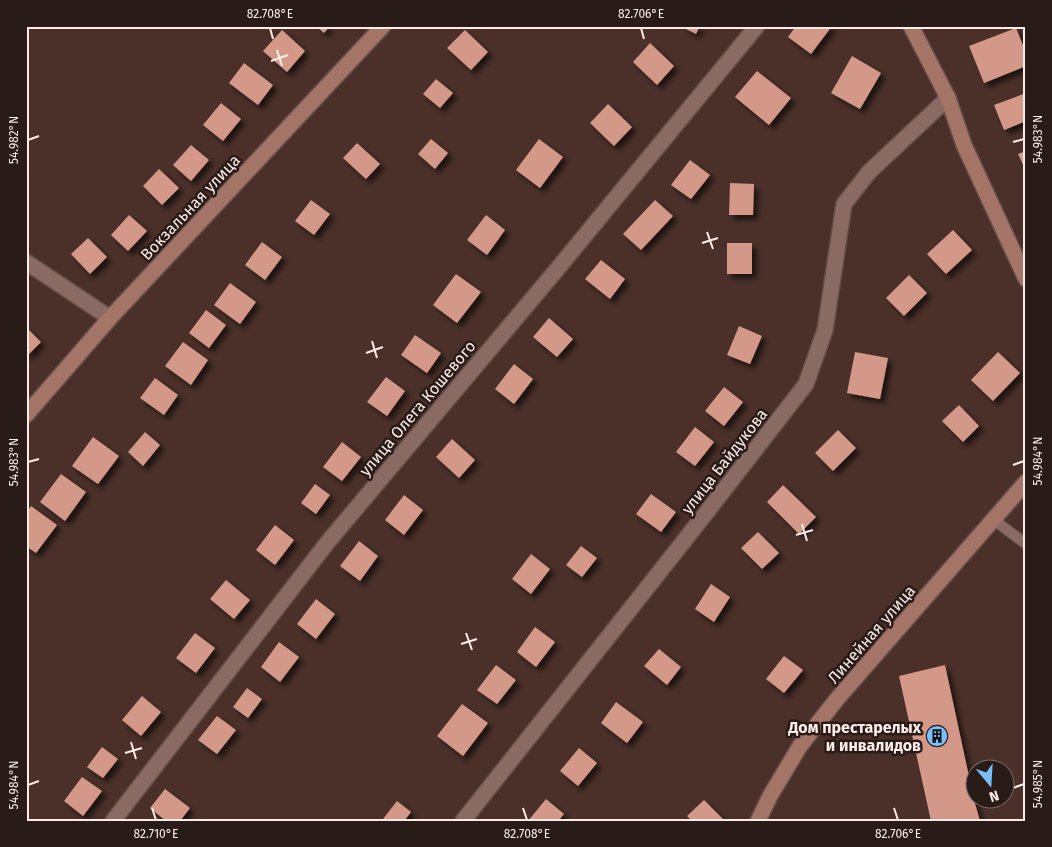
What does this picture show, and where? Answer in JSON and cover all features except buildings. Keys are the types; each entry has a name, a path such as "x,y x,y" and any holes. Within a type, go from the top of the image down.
{"street":[{"name":"Вокзальная улица","path":"26,415 110,318 383,26"},
{"name":"улица Олега Кошевого","path":"113,821 327,543 758,26"},
{"path":"911,26 948,98 964,145 1026,279"},
{"name":"улица Байдукова","path":"463,821 806,384 824,330 844,204 869,172 948,98"},
{"path":"26,262 110,318"},
{"name":"Линейная улица","path":"758,821 800,746 837,699 1026,482"}],"lane":[{"path":"994,520 1026,544"}],"place":[{"name":"Дом престарелых и инвалидов","path":"937,736"}]}
